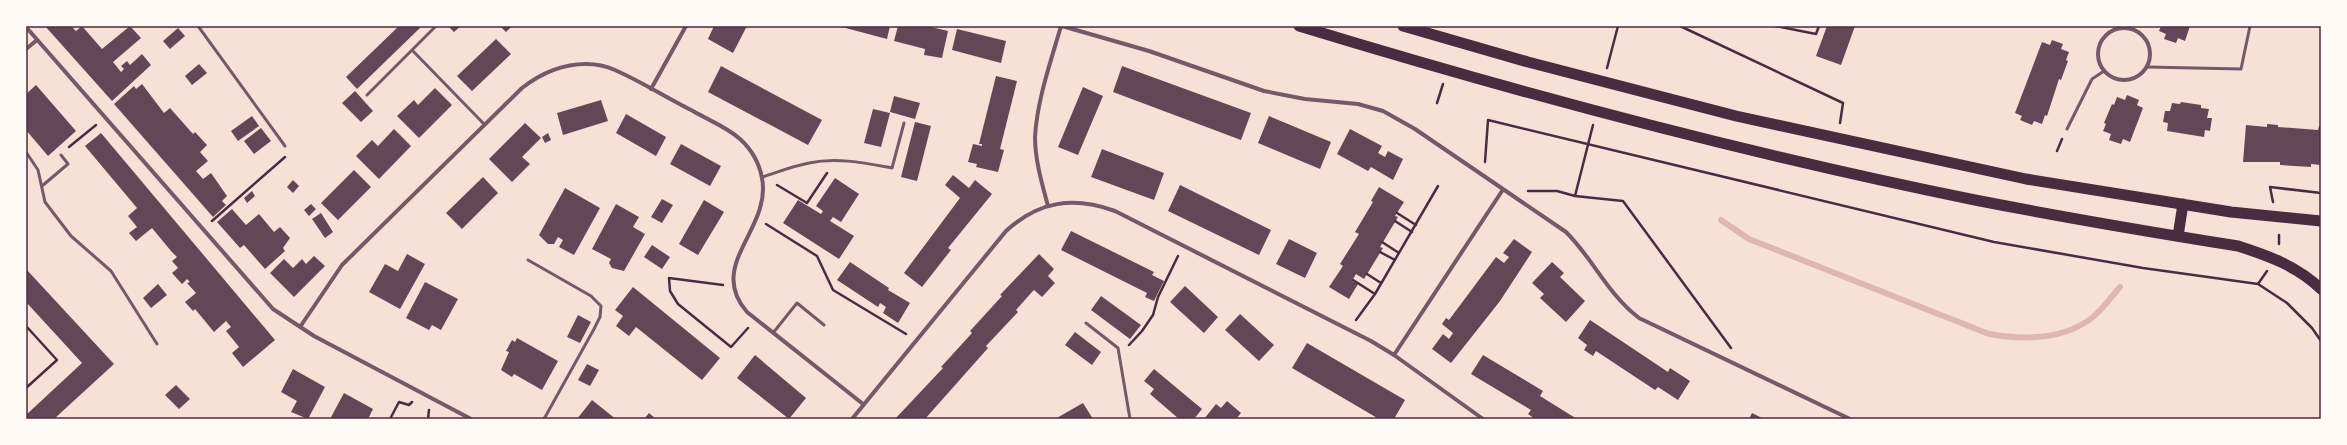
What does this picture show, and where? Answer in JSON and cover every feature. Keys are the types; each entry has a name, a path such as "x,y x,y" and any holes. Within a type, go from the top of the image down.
{"highway":[{"path":"1299,26 1496,84 1766,154 1975,200 2238,246 2261,253 2300,272 2321,289"},
{"path":"1403,26 1637,90 1838,138 2026,179 2183,204 2321,221"},
{"path":"2178,236 2183,204"}],"street":[{"path":"651,89 686,26"},
{"path":"1048,206 1036,155 1036,137 1042,98 1062,26 1149,51 1264,91 1305,99 1358,104 1383,111 1414,129 1502,191 1566,232 1579,245 1605,285 1627,309 1647,323 1850,419"},
{"path":"26,27 273,309 300,327 366,365 471,419"},
{"path":"2130,27 2144,36 2148,42 2151,50 2148,67 2135,78 2127,80 2115,78 2104,71 2098,56 2101,40 2113,30 2130,27"},
{"path":"26,49 37,40"},
{"path":"300,327 342,265 484,124 534,79 547,72 573,65 605,66 651,89 738,138 754,155 762,177 763,196 758,218 733,270 733,286 740,304 863,404"},
{"path":"1394,355 1502,191"},
{"path":"852,419 1006,231 1026,215 1048,206 1075,202 1100,206 1115,212 1350,329 1394,355 1483,419"}],"lane":[{"path":"198,26 285,146"},
{"path":"367,95 436,26"},
{"path":"2148,67 2241,69 2250,26"},
{"path":"412,50 484,124"},
{"path":"2067,129 2092,79 2104,71"},
{"path":"762,177 810,162 835,161 892,168 904,123"},
{"path":"26,152 38,170 45,202 70,236 111,271 156,344"},
{"path":"42,186 68,164 61,155"},
{"path":"528,260 591,296 601,306 597,323 544,419"},
{"path":"773,332 797,304 824,325"},
{"path":"1086,323 1118,348 1130,419"}],"path":[{"path":"1680,26 1842,103 1838,138"},
{"path":"1775,26 1816,34 1819,26"},
{"path":"61,155 83,134 105,119"},
{"path":"1484,177 1488,120 1994,242 2143,268 2258,284 2288,303 2300,315 2321,342"},
{"path":"203,229 285,156 289,151 285,146"},
{"path":"762,177 807,203 835,161"},
{"path":"1356,321 1382,283 1438,186"},
{"path":"2273,202 2270,187 2321,193"},
{"path":"1502,191 1557,191 1575,195 1624,201 1735,353 1730,363"},
{"path":"1398,213 1416,225"},
{"path":"758,218 817,256 833,290 916,342"},
{"path":"1395,221 1412,232"},
{"path":"2278,248 2279,235"},
{"path":"1382,242 1399,253"},
{"path":"1380,252 1395,260"},
{"path":"1118,348 1126,350 1130,342 1148,324 1177,260"},
{"path":"2258,284 2269,269"},
{"path":"1366,274 1382,283"},
{"path":"733,286 669,278 670,291 678,304 731,348 756,318"},
{"path":"1353,280 1375,294"},
{"path":"26,326 57,360 26,388"},
{"path":"390,419 399,402 409,405"}],"building":[{"path":"45,26 71,26 76,31 82,26 102,49 130,26 141,38 113,62 121,72 124,69 121,66 127,61 130,65 142,54 151,65 112,101"},
{"path":"399,26 422,26 357,89 346,77"},
{"path":"448,26 461,26 454,32"},
{"path":"500,26 512,26 506,32"},
{"path":"714,26 747,26 733,53 708,39"},
{"path":"838,26 890,26 887,39"},
{"path":"898,26 927,26 948,31 942,58 924,55 925,49 894,41"},
{"path":"1827,26 1855,26 1841,65 1816,56"},
{"path":"2161,26 2190,26 2185,41 2178,38 2176,43 2164,39 2166,34 2159,31"},
{"path":"178,28 185,36 170,49 163,41"},
{"path":"957,29 1006,41 1001,63 952,50"},
{"path":"496,39 511,54 472,91 457,76"},
{"path":"2052,40 2063,44 2061,49 2069,52 2066,60 2068,61 2061,80 2059,79 2047,116 2045,115 2042,124 2034,121 2032,125 2020,120 2022,116 2015,113 2042,42 2050,45"},
{"path":"199,64 207,73 192,85 185,76"},
{"path":"721,66 822,120 808,145 708,92"},
{"path":"1122,66 1251,113 1241,140 1113,92"},
{"path":"996,76 1017,81 1000,149 1004,150 998,172 976,167 977,164 968,162 973,144 982,146 982,144 979,144"},
{"path":"142,84 164,113 170,108 193,134 195,132 207,145 200,152 208,161 196,171 203,179 211,173 227,196 222,201 226,205 213,217 114,104 134,86 136,89"},
{"path":"36,85 76,131 48,156 26,130 26,94"},
{"path":"1083,87 1103,96 1078,155 1058,147"},
{"path":"435,88 452,105 419,138 397,116 414,100 418,105"},
{"path":"355,91 373,111 361,122 342,103"},
{"path":"2127,95 2139,100 2137,105 2143,108 2130,142 2123,139 2121,144 2109,140 2111,134 2103,131 2106,124 2104,123 2112,104 2114,105 2117,97 2125,100"},
{"path":"894,96 920,103 915,119 890,112"},
{"path":"601,100 608,121 563,135 557,113"},
{"path":"2181,102 2201,105 2201,108 2209,109 2207,118 2212,118 2210,131 2205,130 2204,137 2167,131 2168,123 2163,122 2165,111 2170,111 2172,103 2180,104"},
{"path":"873,109 890,113 881,147 864,143"},
{"path":"626,114 666,137 656,156 616,133"},
{"path":"252,116 259,126 238,141 231,131"},
{"path":"1269,116 1331,142 1320,169 1258,143"},
{"path":"915,122 931,126 917,181 901,177"},
{"path":"525,123 541,138 522,157 530,164 512,182 489,159"},
{"path":"2267,124 2278,125 2278,127 2318,130 2319,126 2321,126 2321,165 2311,164 2311,167 2280,165 2280,162 2243,162 2246,125 2267,127"},
{"path":"261,128 271,141 254,154 244,141"},
{"path":"394,129 411,146 379,179 356,156 372,140 378,146"},
{"path":"1350,129 1382,146 1378,153 1385,157 1388,151 1403,159 1393,180 1371,167 1368,171 1337,154"},
{"path":"101,133 275,340 243,367 232,353 239,347 226,331 231,327 226,321 214,332 195,309 193,311 185,302 196,293 187,283 190,282 187,279 182,284 172,273 178,268 172,261 177,257 152,228 136,241 129,233 137,227 128,216 137,208 85,146"},
{"path":"548,133 551,140 545,143 542,137"},
{"path":"681,144 721,166 710,186 670,164"},
{"path":"1102,149 1164,173 1154,200 1091,177"},
{"path":"354,170 371,187 338,220 321,203"},
{"path":"953,175 969,188 975,180 992,194 948,248 951,250 922,287 904,273 960,198 945,185"},
{"path":"483,177 498,193 462,229 446,213"},
{"path":"835,178 859,194 841,222 833,217 830,221 854,236 839,259 783,223 798,200 821,214 823,211 816,206"},
{"path":"293,180 299,186 293,193 287,187"},
{"path":"1180,185 1271,230 1259,255 1168,211"},
{"path":"1379,187 1404,202 1395,216 1398,217 1380,247 1383,248 1364,279 1356,274 1352,281 1358,284 1349,299 1329,287 1343,266 1340,264 1359,234 1355,232 1373,202 1371,201"},
{"path":"565,188 600,208 574,255 559,247 563,240 558,237 554,244 548,244 539,235"},
{"path":"252,191 255,196 247,203 244,198"},
{"path":"662,199 673,205 662,223 651,217"},
{"path":"704,200 724,212 698,255 679,244"},
{"path":"311,204 316,209 309,216 304,210"},
{"path":"616,204 639,217 633,227 645,234 624,271 612,268 609,263 611,259 592,249"},
{"path":"232,209 246,225 259,214 274,232 280,227 290,238 283,248 285,251 265,269 244,245 240,248 217,222"},
{"path":"321,213 333,232 325,238 312,219"},
{"path":"1071,231 1154,272 1152,275 1164,281 1154,301 1145,297 1147,293 1061,250"},
{"path":"1289,239 1317,253 1305,278 1276,264"},
{"path":"1514,239 1532,252 1500,301 1451,363 1432,349 1443,334 1449,339 1453,333 1442,324 1446,318 1449,320 1496,257 1504,263 1509,257 1503,253"},
{"path":"652,245 670,257 662,269 644,257"},
{"path":"407,254 425,264 400,309 369,292 385,264 398,271"},
{"path":"1039,254 1054,269 1048,276 1055,283 1042,297 1034,290 1032,292 1016,310 1018,312 986,346 988,348 925,419 895,419 943,368 941,367 972,333 970,331 1002,296 1000,295"},
{"path":"314,256 325,266 294,297 270,273 284,259 293,268 302,259 306,264"},
{"path":"850,262 889,288 888,290 910,303 898,323 883,313 886,307 880,303 878,307 837,280"},
{"path":"1552,262 1564,273 1560,277 1585,301 1566,322 1540,298 1544,294 1532,283"},
{"path":"26,269 114,364 54,419 26,419 26,415 82,363 26,302"},
{"path":"425,282 458,299 441,330 432,325 429,330 406,318"},
{"path":"158,284 167,295 151,308 143,298"},
{"path":"1185,286 1218,317 1204,333 1170,302"},
{"path":"633,287 720,358 702,380 636,327 629,336 616,326 623,316 615,310"},
{"path":"1101,296 1141,325 1130,339 1091,310"},
{"path":"1240,314 1274,345 1259,361 1225,330"},
{"path":"578,315 591,322 580,343 567,337"},
{"path":"1590,320 1668,372 1670,368 1690,381 1678,400 1658,387 1655,390 1596,351 1593,356 1584,350 1587,345 1578,338"},
{"path":"1075,332 1101,352 1092,365 1065,345"},
{"path":"517,338 558,361 542,390 514,374 512,377 501,370 509,352 506,351 512,340 515,342"},
{"path":"1307,343 1405,400 1394,419 1379,419 1292,368"},
{"path":"755,355 806,398 789,419 737,378"},
{"path":"1483,355 1543,391 1540,396 1577,419 1535,419 1528,414 1531,410 1471,374"},
{"path":"587,364 599,370 590,386 578,380"},
{"path":"293,369 325,387 308,419 291,412 297,401 281,392"},
{"path":"1154,369 1202,409 1194,419 1179,419 1150,394 1154,389 1144,381"},
{"path":"176,385 190,399 179,409 165,395"},
{"path":"344,393 373,409 368,419 330,419"},
{"path":"592,400 612,416 616,419 577,419"},
{"path":"1227,401 1241,413 1236,419 1204,419 1216,404 1221,408"},
{"path":"1083,403 1093,419 1055,419"},
{"path":"649,413 656,419 644,419"},
{"path":"1752,413 1764,419 1749,419"}],"waterway":[{"path":"1721,220 1749,239 1989,334 2029,337 2056,334 2069,330 2082,325 2093,317 2104,307 2120,287"}]}
